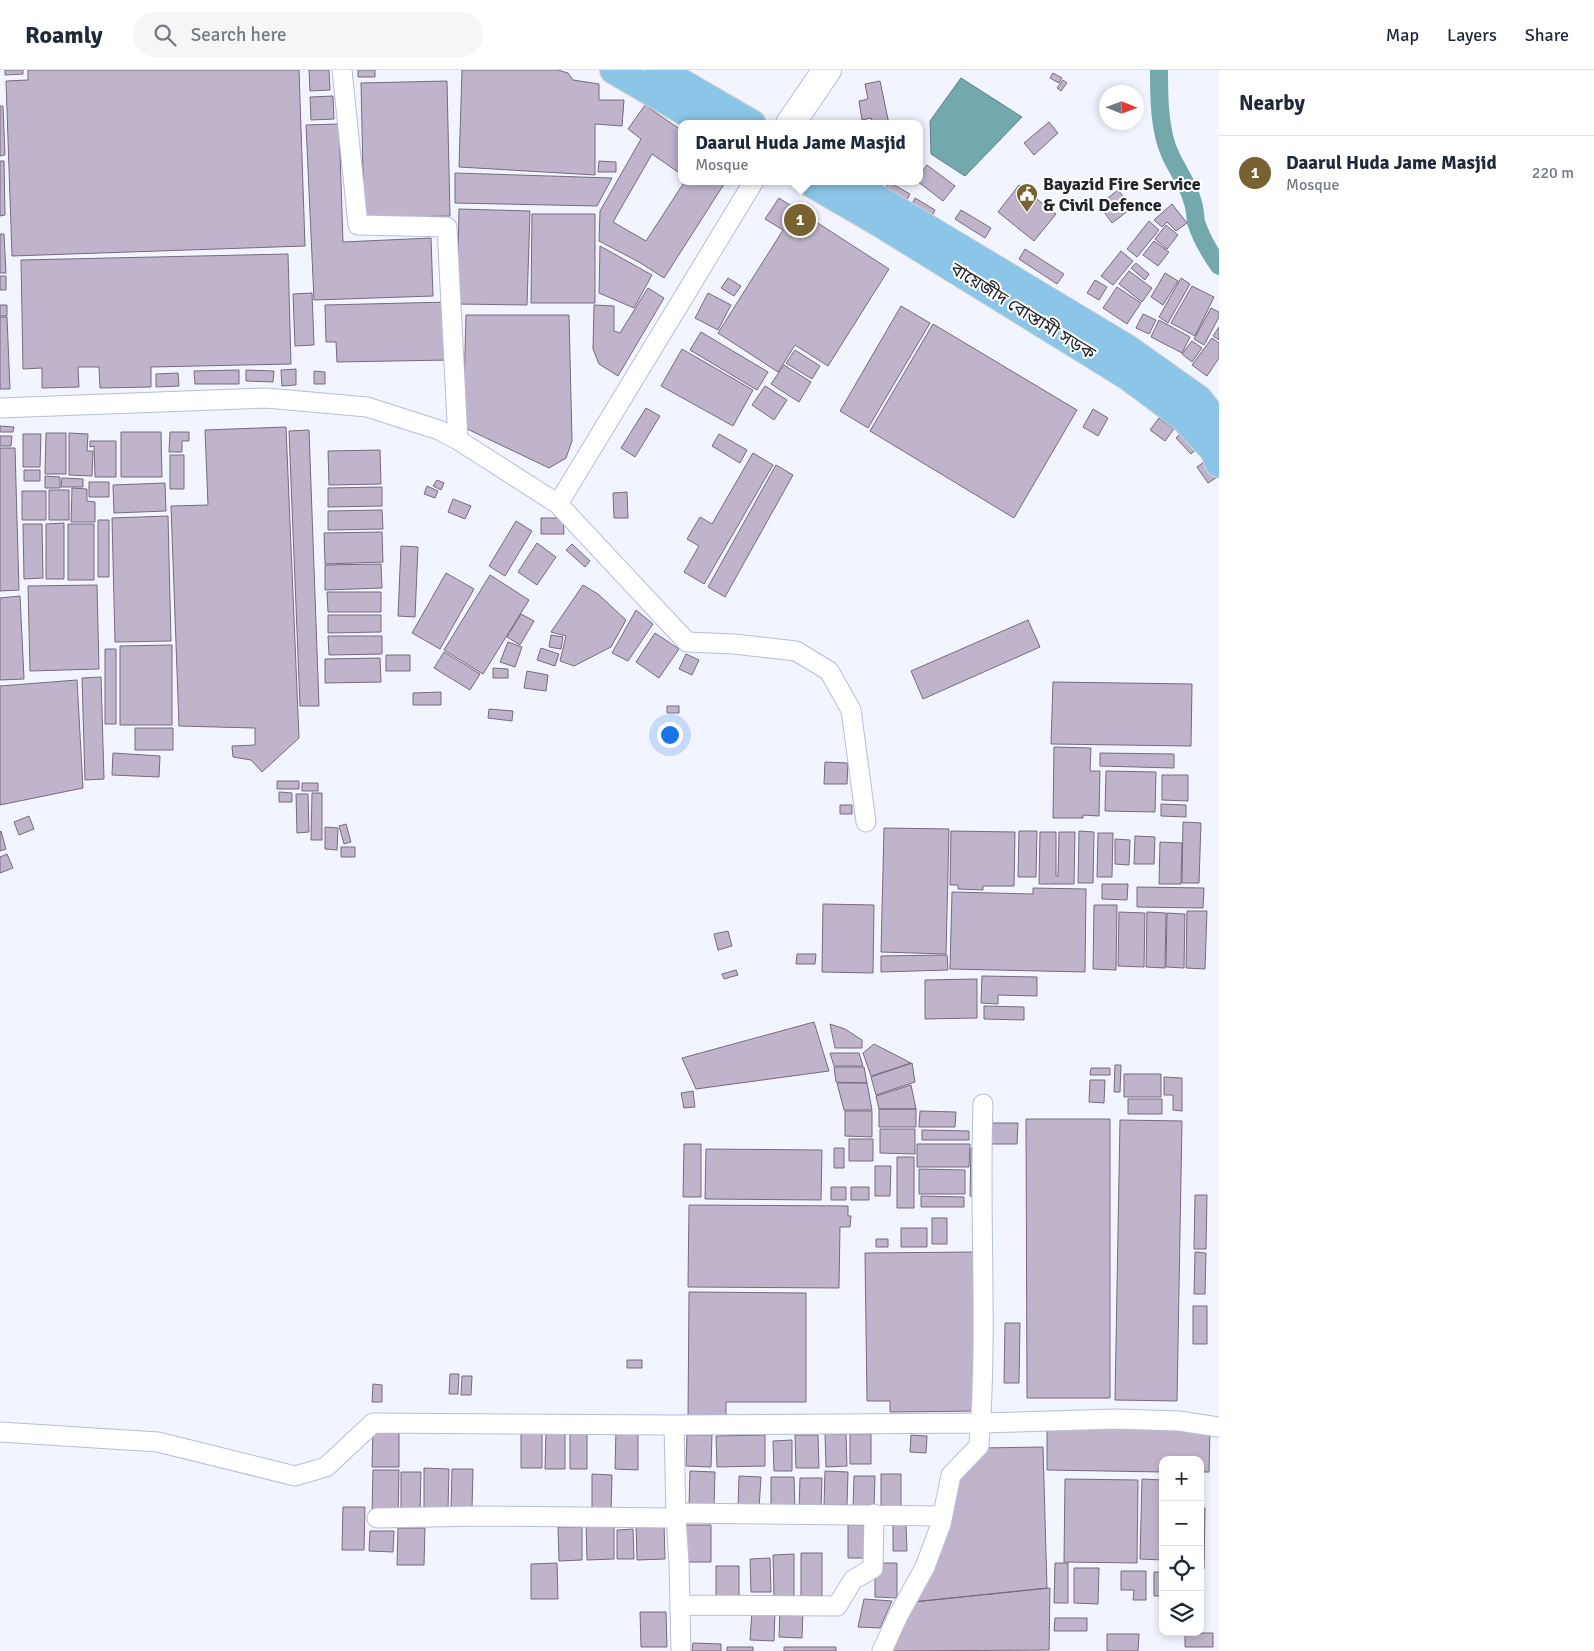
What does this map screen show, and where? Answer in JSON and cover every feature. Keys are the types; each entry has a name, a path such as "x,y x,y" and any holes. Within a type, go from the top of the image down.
{"main road":[{"path":"614,70 701,120"},
{"path":"659,70 745,120"},
{"name":"বায়েজীদ বোস্তামী সড়ক","path":"815,185 882,224 1128,376 1184,417 1214,450 1219,462"},
{"name":"বায়েজীদ বোস্তামী সড়ক","path":"855,185 1126,348 1198,399 1219,424"}],"street":[{"path":"342,70 358,225 447,227 458,440"},
{"path":"793,120 827,70"},
{"path":"558,504 752,185"},
{"path":"0,408 266,398 367,407 439,430 458,440 558,504 687,642 734,644 796,651 829,671 851,710 866,822"},
{"path":"882,1651 898,1616 925,1567 942,1516 951,1475 979,1446 983,1309 983,1104"},
{"path":"0,1432 158,1442 295,1476 326,1467 373,1423 674,1425 981,1423 1116,1419 1179,1422 1219,1427"},
{"path":"674,1425 676,1515 680,1563 681,1651"},
{"path":"377,1518 874,1514 942,1516"},
{"path":"680,1604 837,1606 854,1580 873,1568 874,1514"}],"water":[{"path":"961,78 1022,117 965,176 931,154 930,121"}],"building":[{"path":"5,70 23,70 23,74 5,75"},
{"path":"28,70 299,70 305,246 12,256 6,81 28,80"},
{"path":"309,70 329,70 330,90 310,91"},
{"path":"358,70 375,70 375,77 358,77"},
{"path":"462,70 558,70 568,73 573,80 599,84 599,100 624,100 622,126 595,124 595,175 459,167"},
{"path":"1053,73 1062,78 1059,83 1050,78"},
{"path":"1063,80 1067,83 1061,91 1057,88"},
{"path":"447,81 450,216 364,218 361,83"},
{"path":"880,81 888,120 872,120 871,118 862,120 859,101 868,99 865,84"},
{"path":"333,96 334,119 311,120 310,97"},
{"path":"645,105 678,128 678,172 652,154 613,222 646,241 682,185 723,185 664,278 639,262 599,241 600,211 641,139 628,129"},
{"path":"0,106 3,106 5,155 0,156"},
{"path":"1049,122 1058,133 1034,155 1024,143"},
{"path":"339,124 343,242 431,238 433,296 314,300 306,125"},
{"path":"0,161 4,161 5,215 0,216"},
{"path":"599,161 616,162 616,172 598,172"},
{"path":"927,165 955,186 943,201 922,185 923,170"},
{"path":"455,173 612,178 597,206 455,203"},
{"path":"888,185 894,185 910,194 906,201 885,190"},
{"name":"Bayazid Fire Service & Civil Defence","path":"1019,185 1056,214 1034,241 998,212"},
{"path":"1118,190 1132,208 1112,223 1099,205"},
{"path":"779,198 889,269 828,366 795,345 778,372 718,333 783,230 765,219"},
{"path":"915,198 935,210 932,216 912,204"},
{"path":"1172,204 1187,223 1176,231 1167,222 1162,227 1154,220"},
{"path":"459,209 530,211 527,305 457,304"},
{"path":"961,210 991,228 985,238 955,219"},
{"path":"532,214 595,214 595,303 531,303"},
{"path":"1149,221 1159,230 1137,257 1127,249"},
{"path":"1166,225 1178,235 1167,249 1155,239"},
{"path":"0,234 4,234 6,273 0,273"},
{"path":"1154,241 1169,252 1158,266 1143,255"},
{"path":"600,246 652,275 634,308 599,293"},
{"path":"1025,249 1064,274 1057,284 1019,259"},
{"path":"1121,251 1133,261 1113,285 1101,276"},
{"path":"288,254 291,364 151,367 151,387 100,388 99,367 78,367 79,387 42,388 42,368 23,369 21,260"},
{"path":"1136,263 1149,274 1145,280 1131,268"},
{"path":"1129,271 1152,288 1142,302 1119,284"},
{"path":"1165,273 1178,281 1163,305 1151,297"},
{"path":"0,276 6,276 6,290 0,290"},
{"path":"728,278 741,286 734,296 721,288"},
{"path":"1181,278 1190,284 1168,323 1159,317"},
{"path":"1095,280 1107,287 1099,300 1087,293"},
{"path":"1192,286 1214,297 1195,336 1171,323"},
{"path":"1117,287 1141,303 1127,324 1103,308"},
{"path":"648,288 664,298 618,376 599,364 593,349 594,305 614,306 614,331 620,333"},
{"path":"312,293 314,345 295,346 293,294"},
{"path":"708,293 731,305 718,330 695,318"},
{"path":"449,302 450,360 337,362 336,342 326,342 325,305"},
{"path":"0,305 7,305 7,316 0,316"},
{"path":"901,306 930,323 868,428 840,411"},
{"path":"1211,308 1219,312 1219,317 1204,345 1194,339"},
{"path":"1143,314 1156,320 1149,334 1136,328"},
{"path":"466,315 569,315 572,441 566,458 549,468 463,427"},
{"path":"0,317 7,317 10,389 0,389"},
{"path":"1159,320 1190,337 1182,353 1151,337"},
{"path":"933,324 1077,410 1014,518 870,431"},
{"path":"1219,327 1219,340 1213,336"},
{"path":"701,332 768,372 757,390 690,350"},
{"path":"1212,338 1219,343 1219,358 1207,376 1192,365"},
{"path":"1192,341 1202,348 1192,362 1182,354"},
{"path":"682,349 753,390 733,426 661,386"},
{"path":"795,350 820,366 812,379 786,363"},
{"path":"784,365 811,382 799,402 771,384"},
{"path":"296,369 296,385 282,386 281,370"},
{"path":"239,370 239,384 195,384 194,371"},
{"path":"246,370 274,371 273,382 246,381"},
{"path":"314,371 325,372 325,384 314,384"},
{"path":"178,373 179,386 156,387 156,374"},
{"path":"765,386 787,400 774,420 752,405"},
{"path":"646,408 660,416 635,457 621,448"},
{"path":"1093,409 1108,418 1098,436 1083,427"},
{"path":"1159,418 1174,429 1165,441 1150,430"},
{"path":"0,426 14,427 13,432 0,432"},
{"path":"286,427 299,738 262,772 251,760 233,757 232,746 255,745 255,728 179,726 171,506 208,505 205,430"},
{"path":"1185,429 1201,445 1191,454 1176,438"},
{"path":"309,430 319,706 300,706 289,431"},
{"path":"121,432 161,432 162,477 121,477"},
{"path":"170,432 189,432 189,441 182,441 182,452 169,452"},
{"path":"46,433 66,433 66,474 45,474"},
{"path":"69,433 88,434 87,451 93,451 92,476 69,475"},
{"path":"23,434 41,434 40,467 23,467"},
{"path":"719,434 747,450 740,463 712,446"},
{"path":"0,436 12,436 11,446 0,446"},
{"path":"90,441 116,441 116,477 95,477 94,446 90,447"},
{"path":"0,448 15,448 19,590 0,591"},
{"path":"380,450 381,484 329,485 328,451"},
{"path":"753,453 773,465 704,584 684,572 699,546 687,539 700,517 712,524"},
{"path":"170,455 184,455 184,489 170,489"},
{"path":"1211,457 1219,476 1208,483 1197,467"},
{"path":"776,465 793,475 725,597 708,587"},
{"path":"24,470 40,470 40,481 24,481"},
{"path":"45,476 60,477 60,488 45,488"},
{"path":"62,478 83,479 83,487 61,487"},
{"path":"437,480 444,483 441,490 433,486"},
{"path":"89,482 109,482 109,497 89,497"},
{"path":"165,483 166,511 114,513 113,485"},
{"path":"427,486 438,491 435,498 424,494"},
{"path":"382,487 382,506 328,507 328,488"},
{"path":"72,488 87,489 87,501 95,502 95,522 71,522"},
{"path":"49,490 69,490 69,520 49,520"},
{"path":"22,491 46,491 46,520 22,520"},
{"path":"627,492 628,518 614,518 613,493"},
{"path":"453,499 471,506 465,519 448,512"},
{"path":"382,510 383,529 328,530 328,511"},
{"path":"168,516 171,641 115,642 112,518"},
{"path":"541,518 563,518 564,534 541,534"},
{"path":"98,520 109,520 109,577 98,577"},
{"path":"516,521 532,531 505,576 489,566"},
{"path":"64,523 64,579 46,579 46,524"},
{"path":"23,524 42,524 43,578 24,579"},
{"path":"68,524 94,524 94,580 68,580"},
{"path":"382,532 383,562 325,564 324,533"},
{"path":"537,543 556,557 537,585 518,572"},
{"path":"572,544 590,561 585,567 566,550"},
{"path":"401,546 418,547 415,617 398,616"},
{"path":"381,564 382,588 325,590 325,565"},
{"path":"446,573 474,589 440,649 412,633"},
{"path":"490,575 529,600 483,674 444,650"},
{"path":"97,585 99,669 30,671 28,586"},
{"path":"583,585 598,594 626,620 611,647 574,666 560,661 566,636 551,632"},
{"path":"327,592 381,592 381,612 328,612"},
{"path":"20,596 24,679 0,680 0,598"},
{"path":"636,610 653,624 628,661 612,653"},
{"path":"521,614 534,621 520,645 507,637"},
{"path":"328,615 381,615 381,632 328,633"},
{"path":"1028,620 1040,647 923,699 911,671"},
{"path":"655,633 679,649 659,678 636,662"},
{"path":"551,635 563,637 561,649 549,647"},
{"path":"328,636 382,636 382,654 329,655"},
{"path":"508,642 522,647 515,667 500,662"},
{"path":"172,645 172,725 120,725 120,646"},
{"path":"541,648 559,654 555,666 537,660"},
{"path":"105,649 116,649 116,724 105,724"},
{"path":"444,652 480,674 470,690 434,668"},
{"path":"686,654 699,660 692,675 679,669"},
{"path":"386,655 410,655 410,671 386,671"},
{"path":"380,658 381,682 325,683 325,659"},
{"path":"493,668 508,669 508,678 493,678"},
{"path":"527,671 548,675 546,691 524,688"},
{"path":"101,677 104,779 85,780 82,678"},
{"path":"77,680 83,788 0,805 0,686"},
{"path":"1053,682 1192,684 1191,746 1051,744"},
{"path":"441,692 441,705 413,705 413,693"},
{"path":"667,706 679,706 679,713 667,713"},
{"path":"489,709 513,711 512,721 488,718"},
{"path":"135,728 173,728 173,750 135,750"},
{"path":"1054,747 1091,748 1090,771 1100,771 1099,816 1083,815 1083,818 1053,818"},
{"path":"113,753 160,756 159,777 112,775"},
{"path":"1100,753 1174,754 1174,768 1100,766"},
{"path":"825,762 848,763 847,784 824,784"},
{"path":"1106,771 1156,772 1155,812 1105,811"},
{"path":"1162,775 1188,775 1188,801 1162,800"},
{"path":"277,781 299,781 299,789 277,789"},
{"path":"302,783 318,783 318,791 302,791"},
{"path":"279,792 292,793 292,802 279,802"},
{"path":"312,793 322,793 322,840 311,840"},
{"path":"296,794 308,794 309,832 297,833"},
{"path":"1161,804 1186,805 1186,817 1161,816"},
{"path":"840,805 852,805 852,814 840,814"},
{"path":"29,816 34,829 19,835 14,822"},
{"path":"1183,822 1201,823 1199,883 1182,883"},
{"path":"346,824 351,842 344,844 339,826"},
{"path":"325,827 338,828 337,850 325,849"},
{"path":"884,828 949,829 946,954 881,952"},
{"path":"951,831 1015,832 1014,886 983,886 983,890 958,889 958,885 950,885"},
{"path":"1019,831 1037,831 1036,877 1018,877"},
{"path":"1079,831 1094,832 1093,883 1078,883"},
{"path":"0,832 6,849 0,851"},
{"path":"1040,832 1056,832 1056,876 1058,876 1059,832 1075,832 1074,884 1039,884"},
{"path":"1098,833 1113,833 1112,877 1097,877"},
{"path":"1135,836 1155,837 1154,864 1134,864"},
{"path":"1115,839 1130,840 1129,865 1115,864"},
{"path":"1160,842 1182,843 1181,884 1159,884"},
{"path":"341,847 355,847 355,857 341,857"},
{"path":"7,854 13,868 0,873 0,857"},
{"path":"1102,884 1128,884 1127,900 1102,899"},
{"path":"1137,887 1204,888 1203,908 1137,907"},
{"path":"1033,888 1086,889 1085,972 950,969 952,892 1033,894"},
{"path":"823,904 874,905 873,973 822,972"},
{"path":"1094,905 1117,905 1116,970 1093,969"},
{"path":"1187,911 1207,911 1205,969 1186,968"},
{"path":"1119,912 1145,913 1144,967 1118,966"},
{"path":"1147,912 1166,913 1165,968 1146,967"},
{"path":"1167,913 1185,914 1184,968 1166,967"},
{"path":"728,931 732,946 718,950 714,934"},
{"path":"797,954 816,954 815,964 796,964"},
{"path":"947,955 948,970 881,972 881,956"},
{"path":"736,970 738,975 724,979 722,974"},
{"path":"982,976 1037,977 1037,996 998,995 998,1004 981,1003"},
{"path":"977,979 977,1018 925,1019 925,980"},
{"path":"984,1006 1024,1007 1024,1020 984,1019"},
{"path":"814,1022 829,1071 696,1089 682,1058"},
{"path":"830,1024 845,1029 862,1040 862,1048 835,1048"},
{"path":"874,1044 911,1063 871,1076 863,1053"},
{"path":"830,1053 859,1053 863,1066 834,1066"},
{"path":"912,1063 915,1082 876,1095 871,1077"},
{"path":"1115,1065 1121,1065 1120,1092 1114,1092"},
{"path":"834,1067 864,1067 867,1083 836,1082"},
{"path":"1091,1068 1110,1068 1110,1075 1090,1075"},
{"path":"1124,1074 1161,1074 1161,1097 1124,1097"},
{"path":"1164,1077 1182,1078 1182,1111 1173,1110 1173,1095 1164,1095"},
{"path":"1090,1080 1105,1080 1104,1103 1089,1102"},
{"path":"837,1083 867,1083 872,1110 844,1110"},
{"path":"911,1085 916,1109 879,1109 876,1096"},
{"path":"693,1091 695,1107 684,1108 681,1093"},
{"path":"1128,1099 1162,1099 1162,1114 1128,1114"},
{"path":"879,1109 916,1109 916,1127 879,1127"},
{"path":"845,1111 872,1111 872,1137 845,1136"},
{"path":"920,1111 956,1112 955,1127 919,1127"},
{"path":"1026,1119 1110,1119 1110,1398 1027,1398"},
{"path":"1120,1120 1182,1121 1177,1401 1115,1400"},
{"path":"988,1123 1018,1123 1017,1144 988,1144"},
{"path":"880,1129 915,1129 915,1154 880,1153"},
{"path":"922,1130 969,1131 969,1140 922,1140"},
{"path":"849,1139 873,1139 873,1161 849,1161"},
{"path":"684,1144 701,1144 701,1197 683,1197"},
{"path":"917,1144 970,1144 969,1167 917,1167"},
{"path":"978,1147 978,1197 970,1196 971,1148"},
{"path":"834,1148 844,1148 844,1168 834,1168"},
{"path":"706,1149 822,1150 821,1200 705,1199"},
{"path":"897,1157 914,1157 914,1208 897,1208"},
{"path":"875,1166 891,1166 890,1196 875,1196"},
{"path":"919,1169 965,1170 965,1194 919,1194"},
{"path":"831,1187 846,1187 846,1200 831,1200"},
{"path":"851,1187 869,1187 869,1200 851,1200"},
{"path":"1195,1195 1207,1195 1206,1249 1194,1249"},
{"path":"921,1196 964,1197 964,1207 921,1207"},
{"path":"689,1205 848,1206 848,1216 851,1216 850,1227 840,1227 839,1288 688,1287"},
{"path":"932,1218 947,1218 947,1244 932,1244"},
{"path":"901,1228 927,1228 927,1247 901,1247"},
{"path":"876,1239 888,1239 888,1247 876,1247"},
{"path":"974,1252 977,1411 890,1412 890,1401 867,1401 865,1253"},
{"path":"1195,1252 1206,1253 1205,1294 1194,1294"},
{"path":"689,1292 806,1293 806,1402 726,1402 726,1421 688,1420"},
{"path":"1193,1306 1207,1306 1207,1344 1193,1344"},
{"path":"1005,1323 1020,1323 1019,1383 1004,1383"},
{"path":"627,1360 642,1360 642,1368 627,1368"},
{"path":"450,1374 459,1374 458,1394 449,1394"},
{"path":"462,1376 472,1376 471,1395 461,1395"},
{"path":"373,1384 382,1385 382,1402 372,1402"},
{"path":"1047,1426 1210,1429 1209,1472 1204,1472 1204,1456 1159,1456 1159,1472 1047,1470"},
{"path":"373,1428 399,1429 399,1467 372,1467"},
{"path":"616,1429 638,1430 638,1470 615,1469"},
{"path":"521,1431 542,1431 542,1468 521,1468"},
{"path":"546,1431 565,1431 565,1469 545,1469"},
{"path":"570,1433 587,1433 587,1469 570,1469"},
{"path":"825,1434 846,1434 847,1466 826,1467"},
{"path":"850,1434 871,1434 871,1464 850,1464"},
{"path":"687,1435 712,1435 711,1467 686,1466"},
{"path":"765,1435 765,1466 717,1467 716,1436"},
{"path":"795,1435 818,1435 819,1468 796,1468"},
{"path":"911,1435 927,1436 926,1453 910,1452"},
{"path":"792,1440 792,1471 774,1471 773,1441"},
{"path":"1043,1447 1047,1588 913,1602 956,1474 980,1448"},
{"path":"424,1468 449,1469 448,1509 424,1509"},
{"path":"452,1469 473,1469 472,1509 451,1509"},
{"path":"373,1470 399,1470 398,1513 372,1513"},
{"path":"690,1471 715,1472 714,1506 689,1505"},
{"path":"825,1471 848,1472 847,1505 824,1505"},
{"path":"401,1472 421,1472 420,1512 401,1511"},
{"path":"592,1474 612,1475 611,1510 592,1509"},
{"path":"881,1474 901,1474 901,1507 881,1507"},
{"path":"739,1476 761,1477 759,1509 738,1508"},
{"path":"854,1476 875,1476 874,1508 853,1508"},
{"path":"771,1477 794,1477 795,1512 771,1512"},
{"path":"800,1478 822,1478 821,1510 799,1510"},
{"path":"1065,1479 1138,1480 1137,1563 1064,1562"},
{"path":"1142,1479 1159,1480 1159,1560 1140,1559"},
{"path":"343,1507 365,1507 364,1550 342,1550"},
{"path":"1204,1508 1205,1508 1204,1569"},
{"path":"614,1522 614,1559 587,1560 586,1523"},
{"path":"664,1523 665,1559 637,1560 636,1524"},
{"path":"893,1524 906,1524 907,1551 893,1551"},
{"path":"682,1525 711,1525 711,1562 682,1562"},
{"path":"848,1525 869,1525 869,1558 848,1558"},
{"path":"558,1527 582,1527 582,1560 559,1561"},
{"path":"398,1528 425,1528 424,1565 397,1565"},
{"path":"633,1529 634,1559 617,1559 617,1530"},
{"path":"370,1531 394,1531 393,1552 369,1551"},
{"path":"801,1553 822,1553 822,1596 801,1596"},
{"path":"794,1554 794,1596 774,1596 773,1555"},
{"path":"770,1558 771,1592 751,1592 750,1559"},
{"path":"557,1563 558,1599 531,1599 531,1564"},
{"path":"875,1563 897,1563 897,1598 875,1597"},
{"path":"1055,1563 1068,1563 1068,1603 1054,1603"},
{"path":"716,1566 739,1566 739,1597 716,1596"},
{"path":"1074,1568 1099,1568 1098,1604 1074,1603"},
{"path":"1121,1571 1146,1571 1146,1600 1133,1600 1134,1590 1121,1590"},
{"path":"1154,1572 1159,1572 1159,1596 1154,1596"},
{"path":"1050,1588 1049,1650 887,1651 913,1602"},
{"path":"864,1599 892,1601 880,1628 858,1627"},
{"path":"780,1609 803,1610 802,1638 779,1637"},
{"path":"752,1610 775,1610 774,1641 750,1640"},
{"path":"640,1612 666,1612 667,1647 641,1647"},
{"path":"1055,1618 1087,1618 1087,1631 1054,1631"},
{"path":"1204,1633 1213,1633 1213,1647 1185,1647 1185,1636 1204,1636"},
{"path":"1107,1634 1139,1634 1138,1651 1107,1651"},
{"path":"693,1643 721,1644 721,1651 692,1651"},
{"path":"727,1647 753,1647 753,1651 727,1651"},
{"path":"784,1647 836,1647 836,1651 784,1651"}],"waterway":[{"path":"1159,70 1160,113 1166,145 1191,196 1200,234 1219,266"}],"place":[{"name":"Bayazid Fire Service & Civil Defence","path":"1027,213"},
{"name":"Daarul Huda Jame Masjid","path":"800,220"}]}
